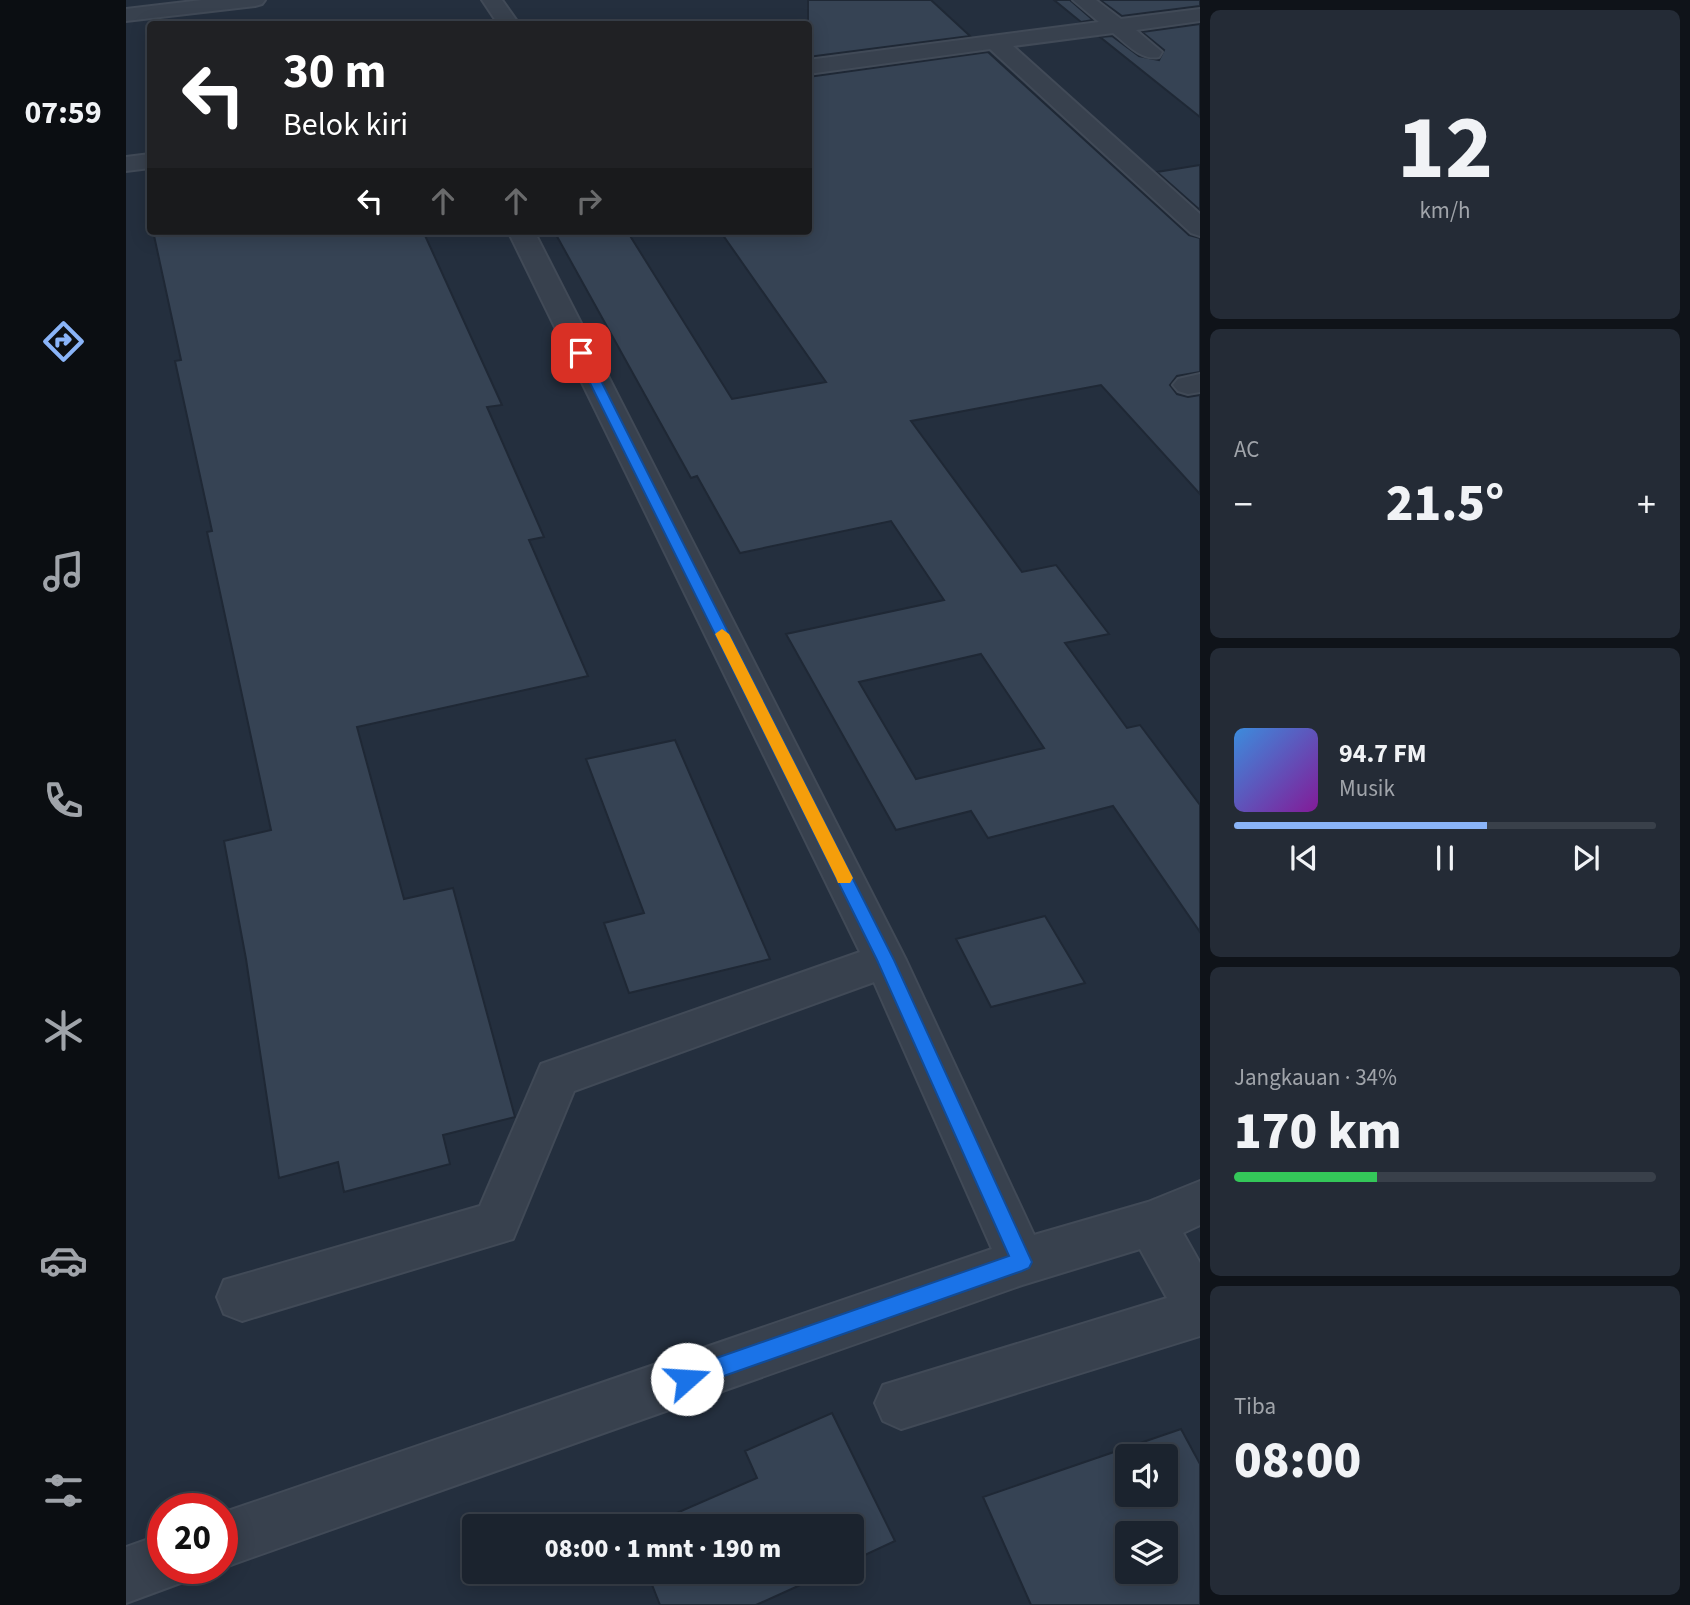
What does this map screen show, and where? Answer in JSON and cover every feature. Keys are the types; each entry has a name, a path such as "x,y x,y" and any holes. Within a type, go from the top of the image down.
{"lane":[{"path":"126,15 255,0"},
{"path":"492,0 506,21"},
{"path":"1083,0 1151,52"},
{"path":"812,66 1200,15"},
{"path":"994,41 1200,228"},
{"path":"126,164 147,160"},
{"path":"523,235 886,960 1022,1262"},
{"path":"242,1297 496,1223 557,1078 886,960"},
{"path":"238,1535 1022,1262 1150,1223 1200,1203"},
{"path":"901,1403 1200,1311 1150,1223"},
{"path":"126,1574 147,1567"}],"building":[{"path":"808,0 931,0 970,36 812,56 812,21 808,21"},
{"path":"1054,0 1070,0 1093,20 1081,22"},
{"path":"1100,0 1200,0 1200,6 1122,16"},
{"path":"1200,24 1200,117 1100,37 1112,36 1139,56 1159,60 1164,50 1142,32"},
{"path":"988,52 1189,235 1200,238 1200,372 1177,376 1170,385 1177,394 1188,397 1200,395 1200,494 1101,385 911,421 1022,572 1056,565 1109,634 1065,643 1127,728 1140,725 1200,805 1200,932 1113,806 988,838 971,811 896,830 786,634 944,600 891,521 740,553 697,476 691,478 556,235 630,235 732,399 826,382 723,235 812,235 812,76","holes":["981,654 1044,748 916,779 859,682"]},
{"path":"1200,165 1200,210 1157,172"},
{"path":"154,235 425,235 502,405 487,407 544,537 529,540 588,676 357,727 404,899 453,888 515,1117 443,1135 450,1164 344,1192 338,1162 279,1178 246,959 224,841 271,830 207,532 212,531 175,361 181,360"},
{"path":"675,740 770,959 629,993 604,923 644,913 586,759"},
{"path":"1045,916 1085,983 991,1007 956,939"},
{"path":"832,1413 895,1541 864,1555 864,1514 674,1514 757,1478 745,1451"},
{"path":"1181,1429 1200,1464 1200,1605 1031,1605 983,1497 1115,1452 1115,1507 1178,1507 1178,1444 1137,1444"},
{"path":"652,1584 802,1584 756,1605 660,1605"}],"slow traffic":[{"path":"722,634 844,878"}],"route":[{"path":"581,353 886,960 1022,1262 687,1379"}]}
